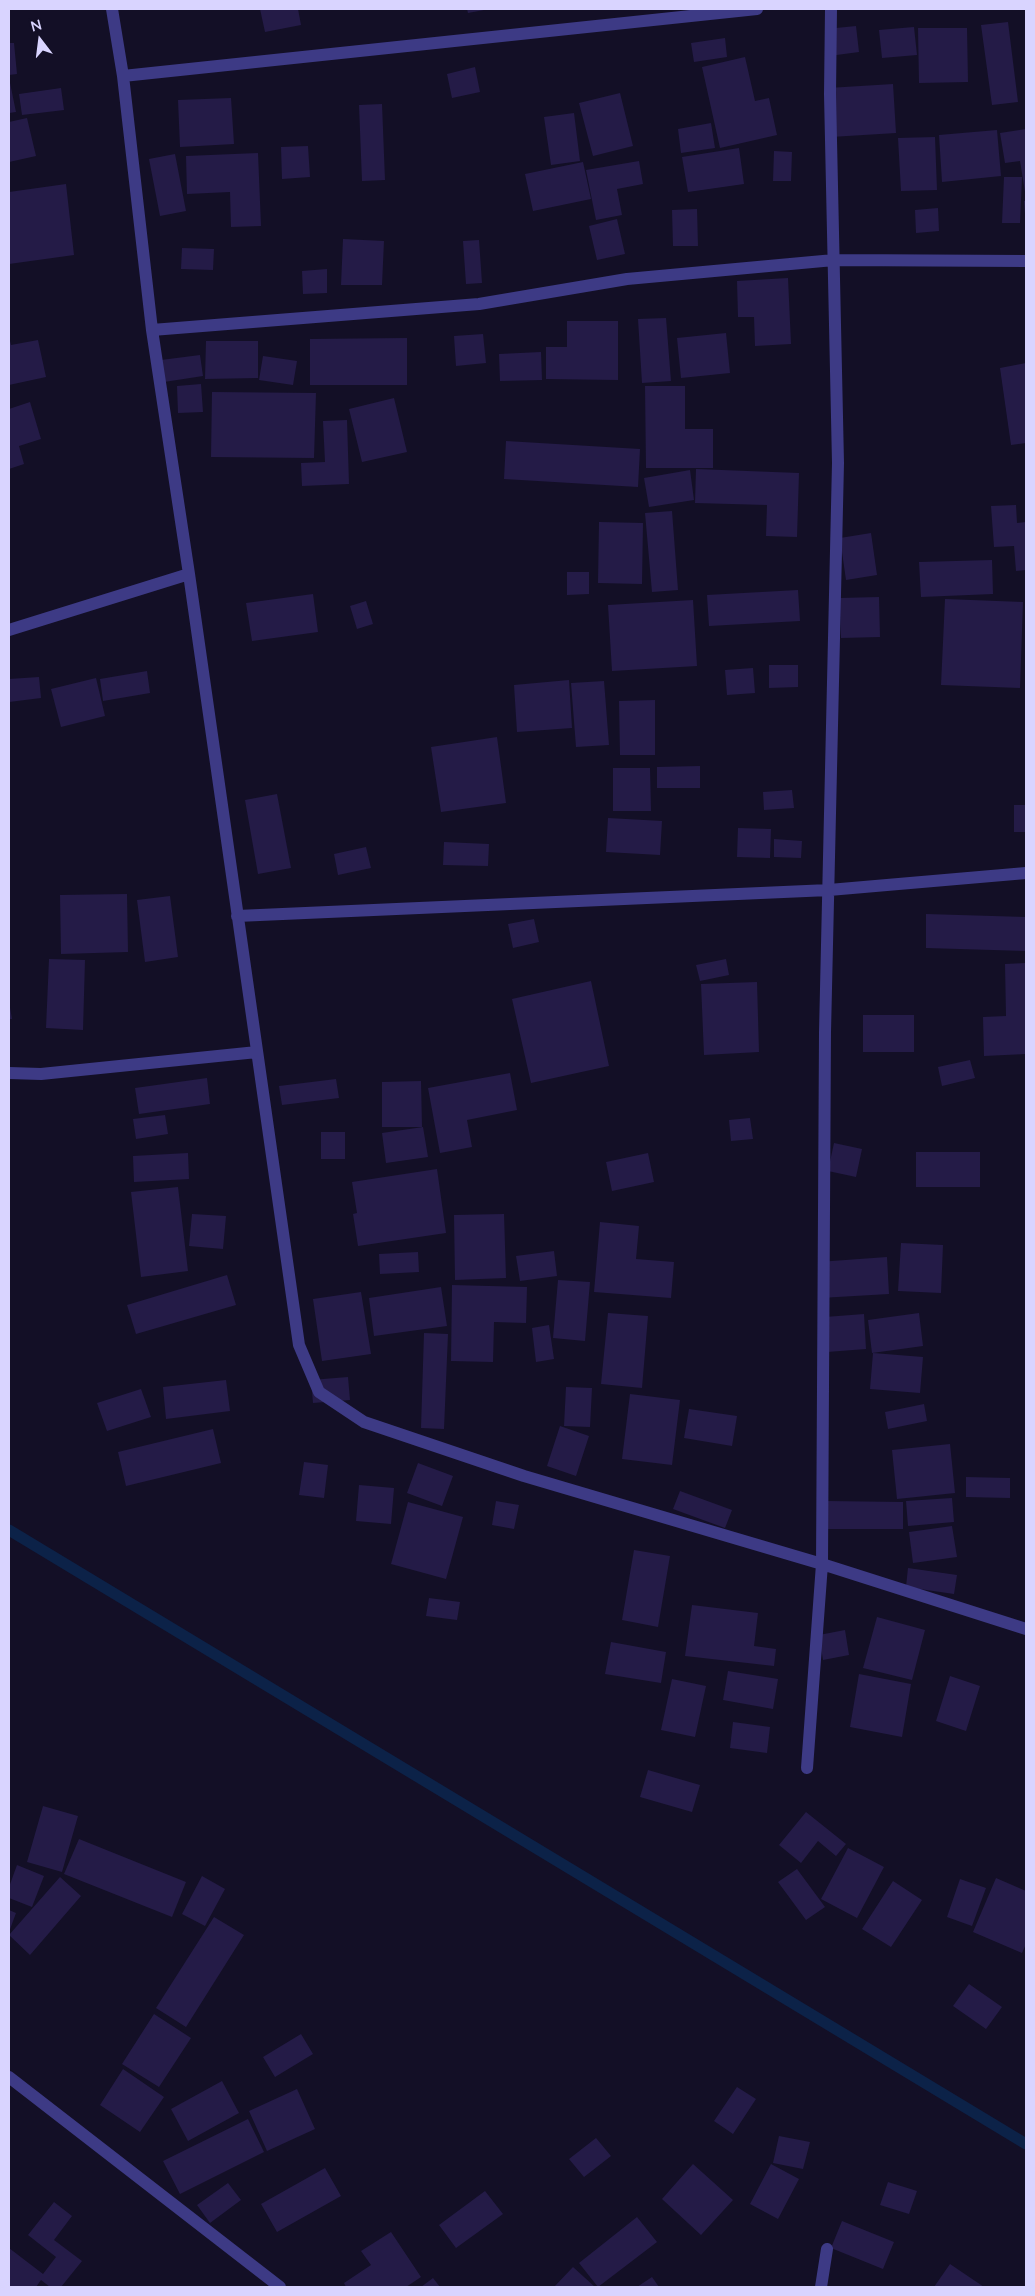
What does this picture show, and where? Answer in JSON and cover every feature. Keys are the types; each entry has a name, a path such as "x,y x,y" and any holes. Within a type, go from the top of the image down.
{"street":[{"path":"112,9 123,76 152,330 189,574 299,1345 319,1392 364,1422 524,1476 822,1564 1026,1629"},
{"path":"123,76 757,9"},
{"path":"806,1768 822,1564 825,1052 838,463 830,94 831,9"},
{"path":"152,330 479,304 627,279 834,260 1026,261"},
{"path":"9,630 189,574"},
{"path":"237,916 829,890 1026,873"},
{"path":"9,1073 41,1074 257,1052"},
{"path":"9,2078 264,2282 280,2287"},
{"path":"821,2287 827,2249"}],"building":[{"path":"260,9 298,9 301,25 265,32"},
{"path":"467,9 484,9 484,10 468,13"},
{"path":"1008,22 1018,102 992,105 981,25"},
{"path":"856,26 859,52 829,56 826,29"},
{"path":"914,27 917,55 882,58 879,30"},
{"path":"918,28 967,28 968,82 919,83"},
{"path":"725,38 727,57 694,62 691,43"},
{"path":"9,43 14,43 17,74 9,75"},
{"path":"745,57 755,101 769,98 777,135 720,148 702,67"},
{"path":"475,67 480,92 452,98 447,74"},
{"path":"9,78 16,112 9,113"},
{"path":"893,84 896,133 831,137 828,88"},
{"path":"61,88 64,110 22,115 19,94"},
{"path":"620,93 633,146 593,156 579,103"},
{"path":"231,98 234,144 180,147 178,100"},
{"path":"382,104 385,180 362,181 359,105"},
{"path":"574,113 580,161 551,165 544,117"},
{"path":"27,118 36,156 9,162 9,122"},
{"path":"711,123 715,148 681,153 678,129"},
{"path":"1026,129 1025,192 1020,161 1005,163 1000,133"},
{"path":"997,130 1001,176 942,182 939,135"},
{"path":"935,137 937,190 901,191 898,138"},
{"path":"308,146 310,177 282,179 281,147"},
{"path":"739,148 744,184 688,192 682,157"},
{"path":"774,151 792,152 791,181 773,181"},
{"path":"258,153 261,226 231,227 230,192 187,194 186,156"},
{"path":"175,154 186,211 160,216 149,159"},
{"path":"639,161 643,184 617,189 622,215 596,220 586,170"},
{"path":"583,162 591,199 533,211 525,174"},
{"path":"1004,177 1022,177 1020,223 1002,223"},
{"path":"66,184 74,255 9,264 9,192"},
{"path":"1024,201 1026,201 1026,214 1025,214"},
{"path":"938,208 939,231 916,233 915,210"},
{"path":"697,209 698,246 673,246 672,210"},
{"path":"617,219 625,254 597,260 589,226"},
{"path":"343,239 384,241 382,285 341,285"},
{"path":"479,240 482,283 466,284 463,241"},
{"path":"182,248 214,249 213,270 181,269"},
{"path":"327,269 327,293 303,294 302,271"},
{"path":"788,278 791,344 755,346 754,317 738,317 737,281"},
{"path":"666,318 671,381 642,383 638,319"},
{"path":"567,321 618,321 618,380 546,379 546,347 567,347"},
{"path":"726,333 730,373 681,378 677,338"},
{"path":"483,334 486,363 456,366 454,336"},
{"path":"9,337 11,345 38,340 46,377 9,385"},
{"path":"407,338 407,385 310,385 310,339"},
{"path":"206,341 258,341 258,378 205,379"},
{"path":"541,352 542,380 500,381 499,354"},
{"path":"200,355 203,376 164,382 161,360"},
{"path":"263,356 297,361 293,385 259,380"},
{"path":"1026,363 1026,443 1011,445 1000,368"},
{"path":"201,384 203,412 178,413 177,386"},
{"path":"645,386 685,386 685,429 713,429 713,468 646,468"},
{"path":"212,392 316,393 314,458 211,457"},
{"path":"394,398 407,452 362,462 349,409"},
{"path":"30,402 41,439 19,446 24,464 9,469 9,409"},
{"path":"347,420 349,484 302,486 301,463 325,462 323,421"},
{"path":"506,441 640,449 638,487 504,479"},
{"path":"696,469 799,473 797,537 766,536 767,505 695,503"},
{"path":"690,470 694,500 649,507 644,478"},
{"path":"1016,505 1017,523 1026,522 1026,570 1016,571 1014,546 994,547 991,506"},
{"path":"672,511 678,590 652,592 645,513"},
{"path":"599,522 643,523 642,584 598,583"},
{"path":"871,533 877,575 846,580 840,538"},
{"path":"992,560 993,594 921,597 919,562"},
{"path":"567,572 589,572 589,594 567,595"},
{"path":"798,590 800,621 709,626 707,595"},
{"path":"313,594 318,632 252,641 246,603"},
{"path":"879,597 880,637 841,638 840,598"},
{"path":"945,599 1023,602 1020,688 941,685"},
{"path":"693,600 697,666 612,671 608,605"},
{"path":"366,601 373,624 357,629 350,606"},
{"path":"769,665 798,665 798,687 769,688"},
{"path":"753,668 755,693 727,695 725,670"},
{"path":"147,671 150,693 103,701 100,679"},
{"path":"39,677 41,698 9,702 9,679"},
{"path":"96,678 105,716 61,727 51,689"},
{"path":"569,680 572,728 517,732 514,685"},
{"path":"604,681 609,745 576,747 571,683"},
{"path":"655,700 655,755 620,755 619,701"},
{"path":"497,737 506,803 441,812 431,747"},
{"path":"700,766 700,788 657,788 657,767"},
{"path":"613,768 650,768 651,811 613,811"},
{"path":"792,790 794,808 764,810 763,792"},
{"path":"277,794 291,868 258,874 245,800"},
{"path":"1014,805 1026,805 1026,832 1014,832"},
{"path":"608,818 662,821 660,855 606,852"},
{"path":"738,828 771,829 770,858 737,857"},
{"path":"774,839 802,841 801,858 774,857"},
{"path":"444,842 489,844 488,866 443,865"},
{"path":"366,847 371,868 338,875 334,854"},
{"path":"127,894 128,952 61,954 60,895"},
{"path":"170,896 178,957 145,962 137,900"},
{"path":"926,914 1026,917 1026,951 926,948"},
{"path":"534,919 539,942 513,948 508,924"},
{"path":"49,959 85,960 83,1030 46,1028"},
{"path":"726,959 729,975 700,981 696,965"},
{"path":"1026,963 1026,1054 984,1056 983,1017 1006,1016 1005,964"},
{"path":"591,981 609,1066 531,1083 512,999"},
{"path":"757,982 759,1052 704,1055 701,984"},
{"path":"9,1002 12,1019 9,1019"},
{"path":"863,1015 914,1015 914,1052 863,1052"},
{"path":"970,1060 975,1078 942,1086 938,1067"},
{"path":"510,1073 517,1110 467,1120 472,1147 440,1153 428,1088"},
{"path":"207,1078 210,1104 139,1114 135,1088"},
{"path":"336,1079 339,1098 282,1105 279,1086"},
{"path":"421,1081 422,1127 382,1127 382,1082"},
{"path":"165,1115 168,1134 136,1139 133,1119"},
{"path":"750,1118 753,1139 731,1141 729,1120"},
{"path":"423,1127 428,1157 386,1163 382,1133"},
{"path":"321,1132 345,1132 345,1159 321,1159"},
{"path":"834,1143 862,1149 856,1177 828,1171"},
{"path":"916,1152 980,1152 980,1187 916,1187"},
{"path":"188,1153 189,1179 134,1182 133,1156"},
{"path":"648,1153 654,1182 612,1191 606,1162"},
{"path":"437,1169 446,1233 358,1246 353,1214 357,1213 352,1182"},
{"path":"178,1187 188,1271 141,1277 131,1192"},
{"path":"192,1214 226,1216 223,1249 189,1246"},
{"path":"504,1214 506,1278 455,1280 454,1215"},
{"path":"600,1222 639,1226 636,1259 674,1262 671,1298 594,1292"},
{"path":"901,1243 943,1245 941,1293 898,1291"},
{"path":"554,1251 557,1276 520,1281 516,1256"},
{"path":"418,1252 419,1272 380,1274 379,1254"},
{"path":"887,1257 889,1294 820,1298 818,1262"},
{"path":"227,1275 236,1305 136,1334 127,1305"},
{"path":"558,1280 590,1282 585,1341 553,1338"},
{"path":"452,1285 527,1287 526,1323 494,1322 493,1362 451,1361"},
{"path":"441,1287 447,1326 374,1336 369,1298"},
{"path":"361,1292 371,1354 322,1361 313,1299"},
{"path":"608,1313 648,1316 642,1388 601,1384"},
{"path":"919,1313 923,1346 872,1353 868,1320"},
{"path":"864,1314 866,1349 827,1352 825,1317"},
{"path":"549,1325 554,1359 536,1362 532,1328"},
{"path":"424,1333 448,1334 444,1429 421,1428"},
{"path":"873,1353 923,1357 920,1393 870,1389"},
{"path":"348,1377 350,1400 313,1403 311,1380"},
{"path":"226,1380 230,1411 166,1419 163,1387"},
{"path":"566,1387 592,1388 590,1427 564,1426"},
{"path":"141,1389 151,1417 107,1431 97,1403"},
{"path":"630,1394 680,1400 672,1465 622,1459"},
{"path":"924,1404 927,1421 888,1429 885,1412"},
{"path":"689,1409 737,1416 732,1446 684,1438"},
{"path":"560,1426 589,1436 576,1476 547,1466"},
{"path":"213,1429 221,1463 126,1486 118,1452"},
{"path":"950,1444 955,1493 897,1499 892,1450"},
{"path":"304,1462 328,1465 324,1498 299,1495"},
{"path":"418,1463 453,1476 442,1506 407,1493"},
{"path":"966,1477 1010,1478 1010,1498 966,1497"},
{"path":"359,1485 394,1488 391,1524 356,1521"},
{"path":"680,1491 732,1510 725,1528 673,1509"},
{"path":"952,1498 954,1522 908,1526 906,1501"},
{"path":"496,1501 519,1505 514,1529 492,1525"},
{"path":"826,1501 903,1502 903,1529 826,1529"},
{"path":"408,1502 463,1517 446,1579 391,1564"},
{"path":"952,1526 957,1557 913,1563 909,1532"},
{"path":"634,1550 670,1556 658,1627 622,1620"},
{"path":"908,1568 957,1575 954,1594 906,1587"},
{"path":"429,1598 460,1602 457,1620 426,1616"},
{"path":"692,1605 758,1613 754,1646 776,1649 774,1666 685,1656"},
{"path":"877,1617 925,1630 912,1680 863,1668"},
{"path":"845,1630 849,1655 823,1660 819,1635"},
{"path":"611,1642 666,1652 661,1683 605,1674"},
{"path":"728,1671 778,1679 773,1709 723,1700"},
{"path":"859,1674 911,1684 902,1737 850,1727"},
{"path":"950,1676 980,1686 966,1731 936,1721"},
{"path":"672,1679 706,1686 695,1737 661,1730"},
{"path":"733,1722 770,1727 767,1753 730,1748"},
{"path":"648,1770 700,1785 692,1812 640,1797"},
{"path":"43,1806 78,1816 62,1872 27,1862"},
{"path":"806,1812 846,1844 836,1856 818,1841 801,1863 779,1845"},
{"path":"79,1839 186,1882 172,1917 64,1874"},
{"path":"848,1848 884,1867 857,1918 821,1899"},
{"path":"17,1865 44,1876 32,1907 9,1898 9,1887"},
{"path":"797,1869 825,1907 806,1920 778,1882"},
{"path":"202,1876 225,1889 205,1926 182,1914"},
{"path":"60,1877 81,1896 30,1955 9,1935"},
{"path":"996,1878 1026,1891 1026,1944 1022,1953 973,1932"},
{"path":"960,1879 986,1888 972,1926 947,1917"},
{"path":"893,1881 922,1900 891,1947 862,1929"},
{"path":"9,1910 16,1913 9,1932"},
{"path":"214,1917 244,1935 186,2027 156,2008"},
{"path":"969,1984 1002,2007 986,2029 953,2006"},
{"path":"154,2014 191,2038 159,2087 122,2064"},
{"path":"301,2034 313,2054 275,2077 263,2057"},
{"path":"123,2069 164,2097 140,2132 100,2105"},
{"path":"222,2081 239,2113 188,2141 171,2109"},
{"path":"737,2087 756,2099 733,2134 714,2121"},
{"path":"297,2089 315,2129 267,2151 249,2111"},
{"path":"248,2119 264,2152 180,2194 163,2161"},
{"path":"779,2136 810,2142 803,2169 773,2163"},
{"path":"596,2138 611,2156 584,2177 569,2159"},
{"path":"693,2164 733,2200 701,2235 662,2199"},
{"path":"771,2164 799,2179 778,2219 750,2204"},
{"path":"325,2168 341,2196 277,2232 261,2204"},
{"path":"888,2182 917,2191 909,2214 880,2205"},
{"path":"228,2183 241,2200 210,2223 197,2205"},
{"path":"485,2191 503,2214 456,2248 439,2225"},
{"path":"54,2202 72,2216 54,2240 82,2261 61,2287 50,2287 41,2280 36,2287 9,2287 9,2248 43,2274 56,2257 28,2235"},
{"path":"637,2217 657,2242 598,2287 579,2263"},
{"path":"842,2221 894,2242 883,2269 831,2248"},
{"path":"391,2232 421,2277 406,2287 346,2287 344,2283 371,2265 361,2251"},
{"path":"950,2264 984,2287 934,2287"},
{"path":"573,2267 595,2287 554,2287"},
{"path":"652,2277 659,2287 637,2287"},
{"path":"433,2278 440,2287 421,2287"}],"waterway":[{"path":"9,1530 1026,2144"}]}
